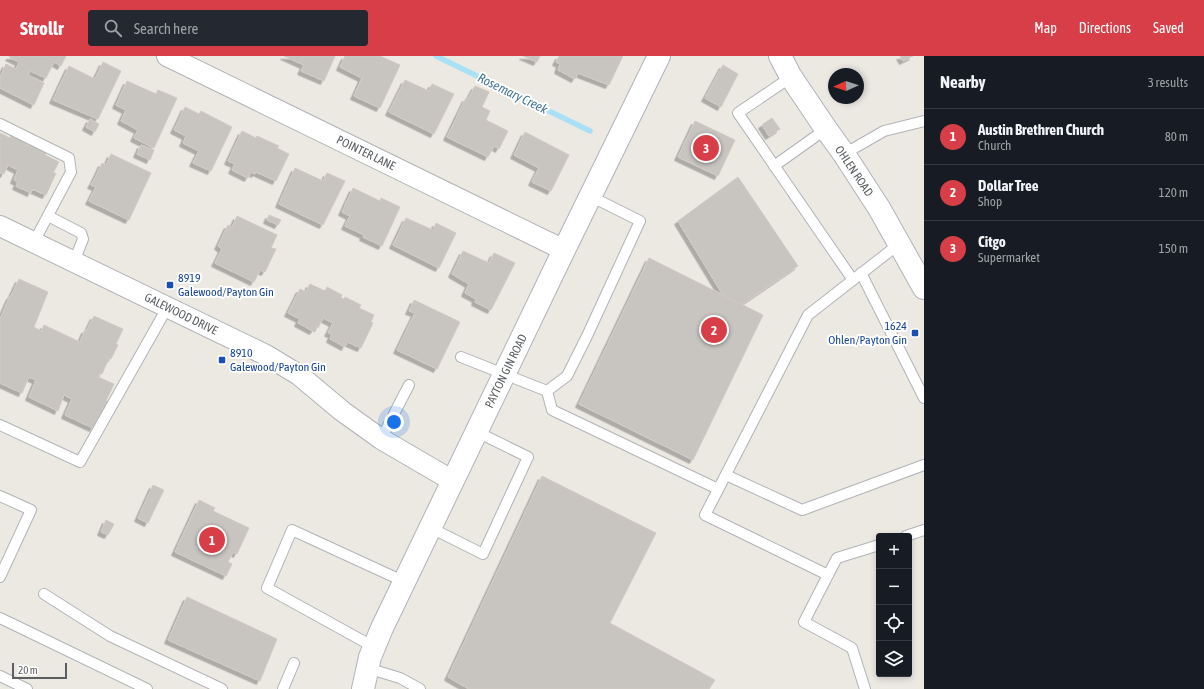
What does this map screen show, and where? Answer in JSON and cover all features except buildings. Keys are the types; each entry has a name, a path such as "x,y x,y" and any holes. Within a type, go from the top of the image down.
{"street":[{"name":"POINTER LANE","path":"167,56 564,250"},
{"name":"PAYTON GIN ROAD","path":"365,679 374,647 590,196 659,56"},
{"name":"OHLEN ROAD","path":"780,56 791,77 879,208 924,288"},
{"name":"GALEWOOD DRIVE","path":"0,227 34,242 266,355 299,375 342,411 381,439 453,481"}],"lane":[{"path":"791,77 738,113 853,280"},
{"path":"844,154 884,131 924,121"},
{"path":"0,124 69,158 71,172 34,242"},
{"path":"774,166 826,129"},
{"path":"547,391 566,376 587,336 640,221 590,196"},
{"path":"48,216 80,233 83,239 74,262"},
{"path":"828,575 705,515 808,315 899,244"},
{"path":"861,273 924,398"},
{"path":"0,425 80,462 167,308"},
{"path":"461,357 505,373 547,391"},
{"path":"381,439 409,384"},
{"path":"547,391 552,410 718,489"},
{"path":"431,528 484,554 528,457 477,432"},
{"path":"726,475 802,510 924,465"},
{"path":"0,496 31,510 4,558 0,577"},
{"path":"374,647 267,588 292,530 405,582"},
{"path":"912,534 924,530"},
{"path":"866,689 852,648 804,622 837,558 876,546"},
{"path":"44,594 110,636 222,689"},
{"path":"0,618 147,689"},
{"path":"283,689 294,663"},
{"path":"0,676 27,689"},
{"path":"365,679 400,678 420,689"}],"waterway":[{"name":"Rosemary Creek","path":"436,56 590,131"}],"place":[{"name":"Citgo","path":"706,148"},
{"name":"8919 Galewood/Payton Gin","path":"170,285"},
{"name":"Dollar Tree","path":"714,330"},
{"name":"1624 Ohlen/Payton Gin","path":"915,333"},
{"name":"8910 Galewood/Payton Gin","path":"222,360"},
{"name":"Austin Brethren Church","path":"212,540"}]}
